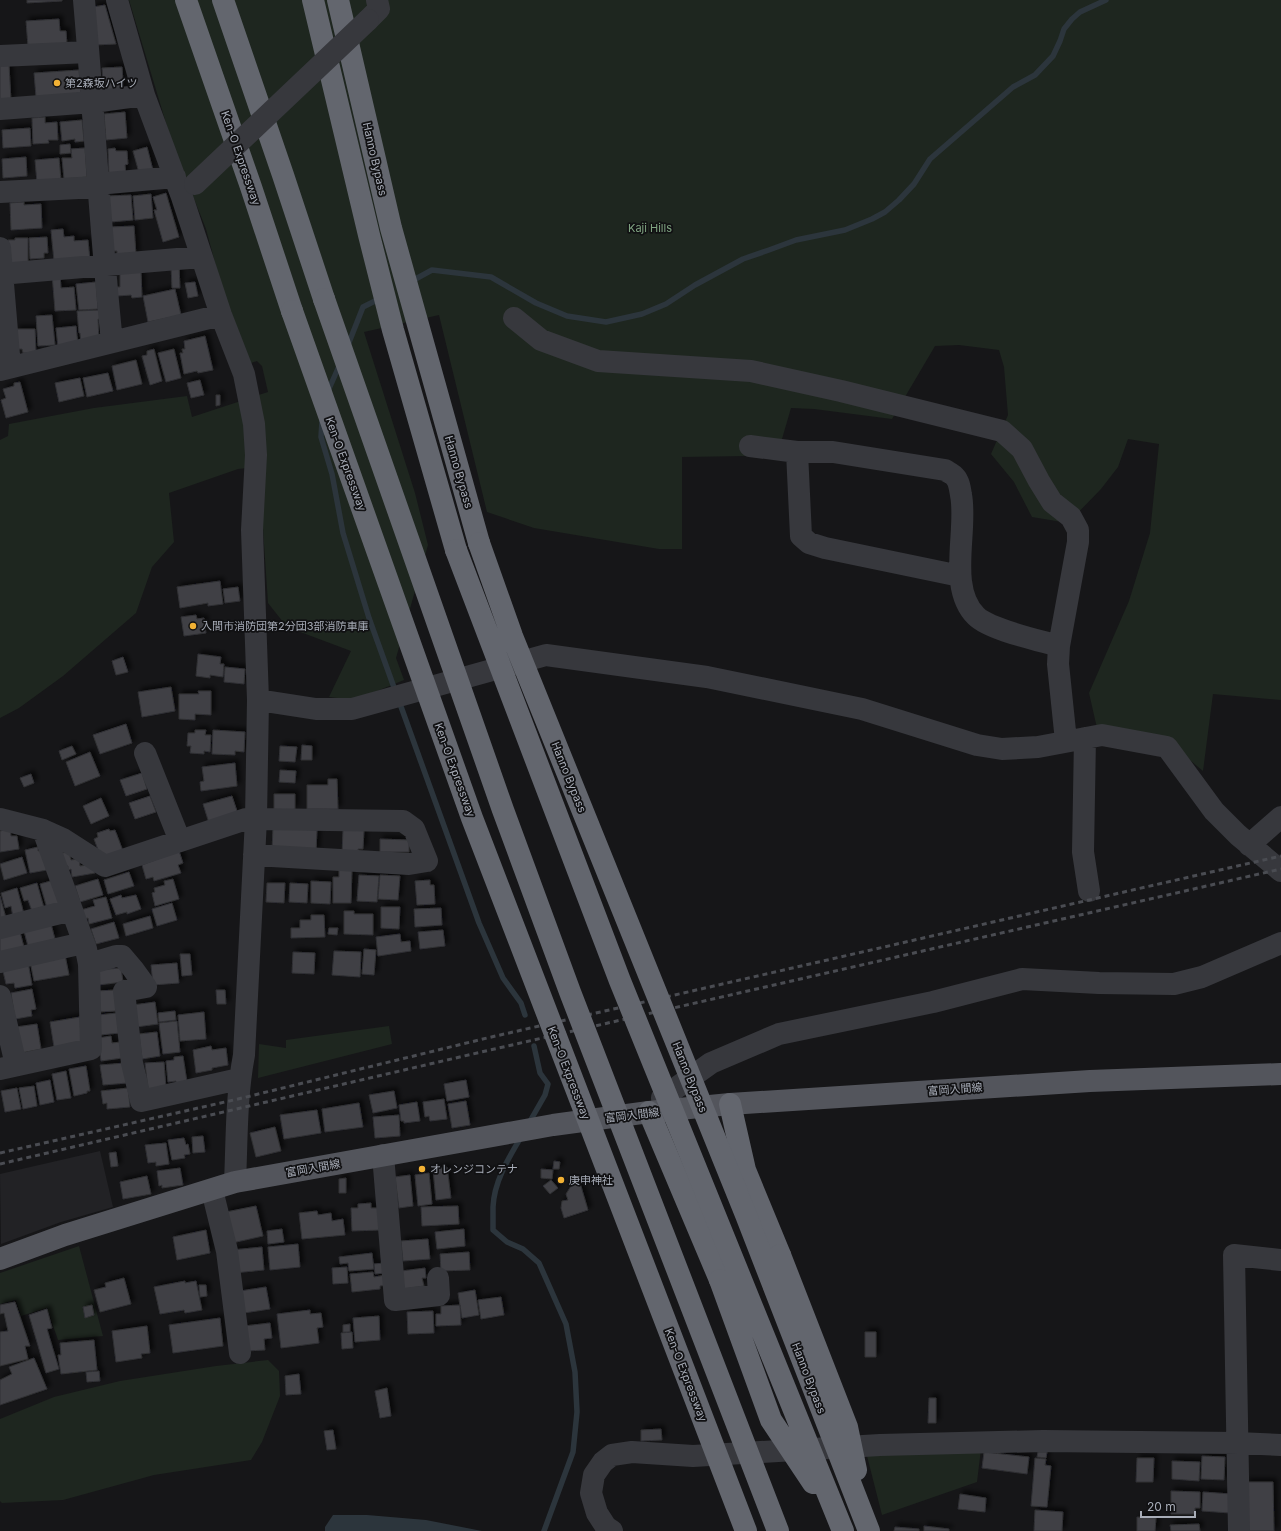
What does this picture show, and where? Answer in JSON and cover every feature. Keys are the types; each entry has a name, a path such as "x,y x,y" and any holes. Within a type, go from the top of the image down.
{"highway":[{"name":"Ken-O Expressway","path":"186,0 292,311 472,818 746,1531"},
{"path":"223,0 324,299 503,810 573,999 778,1531"},
{"path":"313,0 393,330 456,550 620,981 840,1526"},
{"name":"Hanno Bypass","path":"338,0 391,228 417,326 479,543 512,636 746,1215 867,1527"},
{"path":"730,1104 745,1170 847,1427 867,1527"},
{"path":"656,1112 771,1420 840,1526"}],"main road":[{"name":"富岡入間線","path":"0,1258 65,1235 235,1182 539,1127 730,1104 1090,1081 1281,1074"}],"street":[{"path":"84,0 93,102 104,266 112,342"},
{"path":"117,0 144,95 184,186 201,257 220,315 244,374 254,424 256,455 252,530 258,700 256,819 244,1055 239,1079 235,1182"},
{"path":"0,192 98,187 108,183 184,186 368,20 379,9 377,0"},
{"path":"0,56 88,52"},
{"path":"0,108 93,102 144,95"},
{"path":"0,248 5,368 220,315"},
{"path":"1,274 201,257"},
{"path":"514,318 541,340 598,361 750,371 841,391 1002,431 1022,449 1052,502 1071,517 1078,530 1078,542 1059,646 1058,664 1076,740 1083,852 1090,891"},
{"path":"750,446 797,452 833,452 945,470 955,477 962,501 960,576 966,601 976,616 996,628 1059,646"},
{"path":"797,452 801,536 809,543 825,548 960,576"},
{"path":"258,700 316,709 352,709 546,655 707,677 862,709 977,745 1002,749 1038,747 1102,735 1167,747 1214,811 1249,845 1281,871"},
{"path":"145,753 180,841"},
{"path":"1249,845 1281,817"},
{"path":"0,819 43,830 63,839 104,866 246,819 403,820 414,829 427,861 409,864 254,854"},
{"path":"0,996 8,1067 91,1049 89,964 83,942 43,830"},
{"path":"0,928 72,910"},
{"path":"0,962 83,942"},
{"path":"656,1112 662,1098 711,1063 779,1034 933,1002 1022,979 1099,983 1174,984 1202,977 1281,943"},
{"path":"89,964 116,956 122,956 146,987 124,991 132,1063 141,1101 239,1079"},
{"path":"383,1155 395,1300 439,1295 438,1278"},
{"path":"212,1190 227,1251 240,1353"},
{"path":"1239,1531 1234,1255 1281,1260"},
{"path":"612,1531 606,1527 597,1513 591,1493 594,1476 603,1462 612,1455 632,1452 693,1456 880,1445 1043,1441 1238,1443 1281,1445"}],"shaded area":[{"path":"100,1151 113,1207 61,1222 1,1244 0,1174"},
{"path":"333,1515 367,1515 426,1520 482,1531 325,1531 325,1527"}],"green space":[{"name":"Kaji Hills","path":"129,0 1281,0 1281,700 1213,694 1203,771 1174,747 1097,728 1089,693 1129,601 1150,533 1159,444 1128,439 1118,467 1101,489 1068,523 1032,517 1014,482 991,454 1008,415 1004,367 999,350 959,345 935,346 892,419 814,409 791,408 782,439 748,456 682,457 682,549 659,549 534,528 487,512 439,315 364,332 415,493 428,545 396,658 404,680 355,700 329,697 351,651 287,627 268,603 262,514 265,466 238,469 169,493 174,542 152,567 136,613 63,676 19,708 0,718 0,440 8,436 9,424 94,408 187,396 192,417 268,392 262,366 257,361 251,363 229,315 206,229 172,143"},
{"path":"389,1026 392,1044 258,1078 259,1044 286,1048 286,1040"},
{"path":"79,1246 103,1336 58,1340 47,1308 21,1316 16,1300 0,1304 0,1273"},
{"path":"268,1360 279,1371 280,1396 262,1442 251,1460 154,1475 63,1500 2,1503 0,1501 0,1419 54,1397 120,1381 216,1366"},
{"path":"981,1449 977,1482 882,1515 866,1452"}],"building":[{"path":"27,0 62,0 62,1 27,3"},
{"path":"105,5 116,44 96,45 93,7"},
{"path":"59,19 60,31 66,31 67,44 28,47 26,21"},
{"path":"0,65 9,65 11,100 0,101"},
{"path":"122,67 124,95 104,97 102,68"},
{"name":"第2森坂ハイツ","path":"79,70 81,93 36,97 34,73"},
{"path":"125,112 127,138 106,140 104,114"},
{"path":"45,117 45,123 57,122 58,140 48,140 49,143 33,144 32,118"},
{"path":"82,120 84,141 75,142 75,139 62,141 60,122"},
{"path":"30,128 31,146 3,148 2,130"},
{"path":"70,144 71,153 60,154 60,145"},
{"path":"147,147 153,170 139,173 133,151"},
{"path":"85,148 87,177 64,179 62,158 72,158 71,149"},
{"path":"115,148 116,151 127,151 128,164 125,165 126,176 109,177 108,149"},
{"path":"26,157 27,176 3,178 2,159"},
{"path":"59,158 61,180 37,183 35,160"},
{"path":"166,193 179,237 163,242 154,210 157,210 153,197"},
{"path":"151,194 153,218 135,220 133,196"},
{"path":"131,195 133,220 110,222 108,196"},
{"path":"24,202 24,205 41,204 42,228 11,230 10,203"},
{"path":"134,226 136,255 117,256 117,251 111,251 110,227"},
{"path":"63,229 64,237 74,236 74,241 88,240 90,261 54,261 51,230"},
{"path":"47,237 48,253 44,253 44,258 30,259 29,238"},
{"path":"15,238 28,238 28,263 9,265 8,240 15,240"},
{"path":"179,265 180,288 172,288 171,266"},
{"path":"141,272 142,297 132,298 131,295 117,296 117,287 120,287 120,273"},
{"path":"52,274 60,274 61,288 74,287 76,310 55,311"},
{"path":"96,282 98,309 79,310 76,284"},
{"path":"195,282 198,296 188,298 185,283"},
{"path":"175,289 181,315 148,322 143,296"},
{"path":"101,310 101,319 98,319 99,342 81,343 77,311"},
{"path":"52,315 55,345 38,346 36,316"},
{"path":"76,326 78,345 58,347 56,328"},
{"path":"16,329 35,329 36,353 23,353 22,349 17,349"},
{"path":"205,336 213,370 184,374 180,353 183,353 182,349 185,349 184,341"},
{"path":"154,349 162,381 150,385 142,356 147,355 147,351"},
{"path":"174,349 181,378 166,382 158,353"},
{"path":"136,360 142,384 117,390 112,366"},
{"path":"108,373 113,391 87,397 83,378"},
{"path":"80,378 84,396 59,402 55,383"},
{"path":"200,380 204,395 191,398 187,383"},
{"path":"20,382 28,412 6,418 1,400 6,398 3,389 14,386 14,383"},
{"path":"216,395 220,395 220,405 216,406"},
{"path":"220,581 223,604 208,606 208,603 180,608 177,587"},
{"path":"238,587 240,601 225,603 223,589"},
{"path":"196,615 197,619 204,618 206,633 184,636 181,617"},
{"path":"198,654 221,657 220,664 224,664 223,677 210,675 210,678 196,676"},
{"path":"123,657 128,672 116,675 112,661"},
{"path":"225,667 245,669 244,684 224,682"},
{"path":"171,687 175,711 142,717 138,692"},
{"path":"198,691 211,691 211,715 195,714 195,720 179,719 179,694 199,694"},
{"path":"126,724 132,743 100,754 93,735"},
{"path":"195,730 206,730 205,735 211,735 210,752 204,751 204,754 190,753 191,746 187,746 188,733 195,733"},
{"path":"213,730 245,732 244,752 235,751 235,755 212,754"},
{"path":"302,745 312,746 312,760 301,760"},
{"path":"72,746 76,754 62,760 59,751"},
{"path":"280,746 297,747 295,762 279,761"},
{"path":"90,752 100,776 75,786 66,762"},
{"path":"235,763 237,786 201,791 200,782 204,781 202,767"},
{"path":"280,770 296,771 295,783 279,782"},
{"path":"142,773 147,789 126,796 120,780"},
{"path":"31,774 34,783 24,787 20,778"},
{"path":"328,779 337,779 338,809 307,809 307,785 328,785"},
{"path":"274,794 295,794 295,809 274,814"},
{"path":"150,796 156,812 135,819 129,803"},
{"path":"232,796 238,814 209,823 203,804"},
{"path":"101,798 109,816 91,824 83,806"},
{"path":"273,828 317,830 316,852 272,850"},
{"path":"10,829 11,836 17,836 19,849 0,852 0,831"},
{"path":"109,829 110,831 115,830 123,851 105,858 100,855 94,839 98,837 97,833"},
{"path":"343,830 364,830 363,849 358,849 358,854 342,854"},
{"path":"380,839 409,840 409,852 380,852"},
{"path":"38,847 38,851 42,850 47,870 30,873 25,850"},
{"path":"179,851 183,863 178,865 181,873 154,881 153,877 146,879 142,865"},
{"path":"69,852 71,860 79,859 80,866 89,865 94,867 95,873 72,877 71,869 68,870 68,866 64,866 61,853"},
{"path":"22,857 27,873 4,880 0,864"},
{"path":"339,869 352,869 351,903 333,903 333,877 339,877"},
{"path":"129,872 134,886 108,894 104,880"},
{"path":"359,875 379,876 377,902 357,901"},
{"path":"380,875 400,876 398,900 378,899"},
{"path":"98,879 103,895 80,902 75,886"},
{"path":"173,879 179,899 155,906 152,893 155,892 154,888 165,885 164,881"},
{"path":"54,880 61,904 47,908 40,884"},
{"path":"430,880 430,885 434,885 435,904 417,905 415,881"},
{"path":"311,881 331,882 330,904 311,903"},
{"path":"37,883 44,908 32,911 28,900 24,901 20,888"},
{"path":"267,883 285,883 284,903 266,902"},
{"path":"290,883 308,884 307,903 289,902"},
{"path":"17,888 24,914 13,917 11,906 5,908 1,893"},
{"path":"121,895 122,898 136,895 141,909 127,914 127,912 116,915 110,899"},
{"path":"0,896 6,918 0,920"},
{"path":"106,897 112,918 89,924 88,918 84,919 81,910 95,906 93,900"},
{"path":"172,903 177,920 157,926 152,909"},
{"path":"381,907 400,907 399,929 381,928"},
{"path":"441,908 442,925 415,927 414,909"},
{"path":"344,911 354,911 354,914 373,914 373,935 344,934"},
{"path":"311,915 324,915 325,937 291,938 291,928 300,928 300,920 311,920"},
{"path":"150,916 153,928 126,936 123,924"},
{"path":"114,922 119,938 96,944 91,929"},
{"path":"51,924 55,939 28,946 24,931"},
{"path":"329,928 338,928 337,935 328,934"},
{"path":"443,930 445,946 420,949 418,932"},
{"path":"20,932 24,947 0,954 0,938"},
{"path":"400,934 401,942 410,941 411,951 378,956 376,937"},
{"path":"364,949 376,950 374,975 362,974"},
{"path":"334,951 361,952 360,977 332,975"},
{"path":"293,952 315,953 314,974 292,973"},
{"path":"180,954 190,954 192,975 182,976"},
{"path":"65,955 69,975 34,981 30,961"},
{"path":"28,962 32,985 15,988 14,983 6,984 2,967"},
{"path":"177,963 179,983 153,985 151,965"},
{"path":"121,968 123,982 98,985 97,970"},
{"path":"32,989 36,1009 31,1010 32,1016 15,1019 11,993"},
{"path":"115,990 116,1011 98,1012 97,991"},
{"path":"216,990 225,990 226,1004 217,1004"},
{"path":"155,1002 158,1024 136,1027 133,1005"},
{"path":"175,1011 176,1020 159,1022 158,1013"},
{"path":"204,1012 206,1039 180,1041 178,1015"},
{"path":"117,1013 120,1033 100,1035 98,1015"},
{"path":"80,1017 81,1043 54,1047 50,1022"},
{"path":"177,1021 180,1052 163,1054 159,1023"},
{"path":"37,1024 41,1049 21,1053 16,1027"},
{"path":"157,1032 160,1056 142,1059 139,1034"},
{"path":"111,1036 112,1043 121,1042 122,1058 101,1061 98,1038"},
{"path":"211,1046 212,1050 226,1048 228,1065 196,1073 193,1050"},
{"path":"183,1056 187,1082 168,1082 166,1061 174,1060 174,1057"},
{"path":"164,1062 166,1088 148,1089 145,1063"},
{"path":"125,1063 127,1083 103,1085 100,1065"},
{"path":"86,1066 90,1091 74,1096 69,1069"},
{"path":"66,1071 71,1098 57,1100 52,1074"},
{"path":"50,1080 54,1102 40,1105 36,1083"},
{"path":"466,1080 469,1097 447,1101 444,1084"},
{"path":"34,1086 37,1106 23,1109 19,1088"},
{"path":"17,1088 21,1109 5,1112 1,1091"},
{"path":"128,1088 130,1107 107,1109 107,1103 103,1104 101,1091"},
{"path":"394,1091 397,1108 373,1113 369,1095"},
{"path":"444,1099 447,1119 430,1121 429,1116 425,1117 423,1102"},
{"path":"466,1101 470,1125 452,1128 448,1104"},
{"path":"417,1102 420,1121 404,1123 404,1121 401,1121 399,1105"},
{"path":"359,1103 363,1127 325,1132 322,1109"},
{"path":"317,1110 321,1133 284,1139 280,1115"},
{"path":"399,1115 400,1136 375,1138 373,1117"},
{"path":"275,1127 281,1151 256,1157 250,1133"},
{"path":"203,1136 205,1152 193,1153 192,1137"},
{"path":"184,1138 186,1145 188,1144 190,1154 184,1155 185,1158 172,1160 168,1140"},
{"path":"166,1143 169,1164 156,1166 156,1162 148,1163 145,1145"},
{"path":"116,1152 118,1166 111,1167 109,1153"},
{"path":"554,1161 560,1162 559,1169 553,1169"},
{"path":"447,1167 451,1198 436,1200 433,1169"},
{"path":"180,1168 183,1185 162,1188 162,1185 159,1186 157,1171"},
{"path":"541,1169 553,1170 552,1179 541,1178"},
{"path":"429,1173 432,1204 418,1206 415,1175"},
{"path":"410,1175 413,1206 399,1208 395,1177"},
{"path":"147,1176 151,1194 123,1199 120,1182"},
{"path":"346,1178 346,1193 339,1193 339,1179"},
{"path":"551,1180 558,1188 550,1194 543,1186"},
{"path":"580,1183 588,1210 564,1218 561,1208 562,1201 568,1200 566,1194 571,1186"},
{"path":"371,1203 371,1208 380,1208 381,1230 352,1231 351,1208 358,1208 358,1204"},
{"path":"256,1206 263,1236 232,1243 226,1212"},
{"path":"458,1206 459,1224 422,1226 421,1207"},
{"path":"317,1211 318,1215 331,1213 332,1221 343,1219 345,1235 302,1239 299,1213"},
{"path":"282,1229 284,1242 268,1244 267,1231"},
{"path":"464,1229 465,1246 437,1249 435,1232"},
{"path":"206,1230 210,1253 177,1260 173,1237"},
{"path":"428,1239 430,1259 403,1261 401,1241"},
{"path":"298,1244 300,1267 270,1270 268,1247"},
{"path":"262,1247 264,1270 234,1273 232,1250"},
{"path":"469,1252 470,1270 441,1271 440,1254"},
{"path":"372,1253 374,1269 349,1271 348,1263 340,1264 339,1257"},
{"path":"384,1263 385,1273 375,1274 374,1264"},
{"path":"347,1267 348,1283 333,1284 332,1268"},
{"path":"425,1268 426,1278 422,1278 424,1286 404,1289 402,1271"},
{"path":"373,1272 374,1277 386,1275 387,1285 380,1286 380,1289 352,1292 350,1274"},
{"path":"124,1278 131,1304 100,1312 94,1290 106,1287 105,1283"},
{"path":"185,1281 185,1283 196,1281 202,1310 185,1313 184,1310 160,1314 154,1287"},
{"path":"199,1285 206,1285 207,1296 200,1297"},
{"path":"266,1287 270,1309 244,1313 240,1291"},
{"path":"475,1290 479,1315 462,1318 458,1293"},
{"path":"501,1297 504,1315 481,1319 478,1300"},
{"path":"15,1302 30,1346 25,1346 28,1359 0,1366 0,1332 8,1331 4,1313 0,1314 0,1305"},
{"path":"92,1305 94,1315 85,1318 83,1307"},
{"path":"460,1305 461,1325 436,1326 436,1314 441,1314 441,1306"},
{"path":"47,1309 52,1328 47,1329 59,1369 46,1373 29,1315"},
{"path":"310,1310 310,1314 321,1313 323,1327 317,1328 319,1343 281,1348 277,1314"},
{"path":"433,1311 434,1333 408,1334 407,1312"},
{"path":"379,1316 380,1340 355,1342 353,1318"},
{"path":"220,1318 223,1346 173,1353 169,1325"},
{"path":"270,1323 272,1338 264,1339 265,1350 246,1351 244,1326"},
{"path":"350,1324 350,1332 343,1332 343,1325"},
{"path":"147,1326 150,1353 141,1354 142,1358 116,1362 112,1331"},
{"path":"352,1332 353,1348 342,1349 341,1333"},
{"path":"865,1332 876,1332 876,1357 865,1357"},
{"path":"94,1340 97,1370 61,1374 58,1355 61,1355 60,1343"},
{"path":"34,1358 47,1389 0,1405 0,1380 12,1374 9,1367"},
{"path":"99,1371 100,1381 87,1382 86,1372"},
{"path":"299,1374 301,1394 286,1395 285,1376"},
{"path":"387,1388 391,1416 380,1418 375,1391"},
{"path":"929,1398 936,1398 936,1423 928,1423"},
{"path":"661,1429 662,1440 641,1441 641,1430"},
{"path":"333,1430 336,1449 327,1450 324,1431"},
{"path":"984,1452 1029,1457 1027,1474 982,1468"},
{"path":"1038,1452 1047,1452 1046,1458 1037,1457"},
{"path":"1202,1456 1225,1457 1224,1480 1201,1479"},
{"path":"1035,1458 1046,1459 1045,1465 1051,1466 1047,1507 1031,1506"},
{"path":"1137,1458 1154,1458 1153,1482 1136,1482"},
{"path":"1172,1461 1200,1462 1199,1481 1172,1479"},
{"path":"1246,1482 1273,1482 1274,1531 1247,1531"},
{"path":"1171,1491 1200,1492 1200,1508 1195,1508 1195,1514 1171,1514"},
{"path":"1203,1492 1231,1494 1230,1513 1202,1511"},
{"path":"960,1494 986,1498 985,1512 958,1509"},
{"path":"1035,1510 1063,1512 1062,1531 1034,1531"},
{"path":"1137,1517 1156,1518 1155,1531 1137,1531"},
{"path":"1199,1524 1200,1531 1171,1531 1170,1525"},
{"path":"924,1526 949,1529 949,1531 924,1531"},
{"path":"895,1527 919,1529 919,1531 894,1531"}],"waterway":[{"path":"410,282 432,270 491,277 536,303 567,316 606,322 642,314 666,304 695,285 743,259 796,240 845,230 885,212 914,184 930,159 1013,87 1035,75 1053,56 1064,29 1072,19 1080,12 1106,0"},
{"path":"348,345 363,307 381,298"},
{"path":"328,391 340,364"},
{"path":"322,421 321,437 332,474 343,533 369,618 396,693"},
{"path":"399,701 479,923 503,978 521,1003 525,1015"},
{"path":"529,1123 545,1095 548,1084 540,1073 534,1046"},
{"path":"521,1137 507,1162 496,1189 493,1207 493,1230 507,1242 523,1249 539,1263 566,1324 575,1372 577,1412 573,1452 544,1531"}],"railway":[{"path":"0,1153 238,1099 487,1038 1281,856"},
{"path":"0,1164 1281,869"}],"place":[{"name":"第2森坂ハイツ","path":"57,83"},
{"name":"入間市消防団第2分団3部消防車庫","path":"193,626"},
{"name":"オレンジコンテナ","path":"422,1169"},
{"name":"庚申神社","path":"561,1180"}]}
